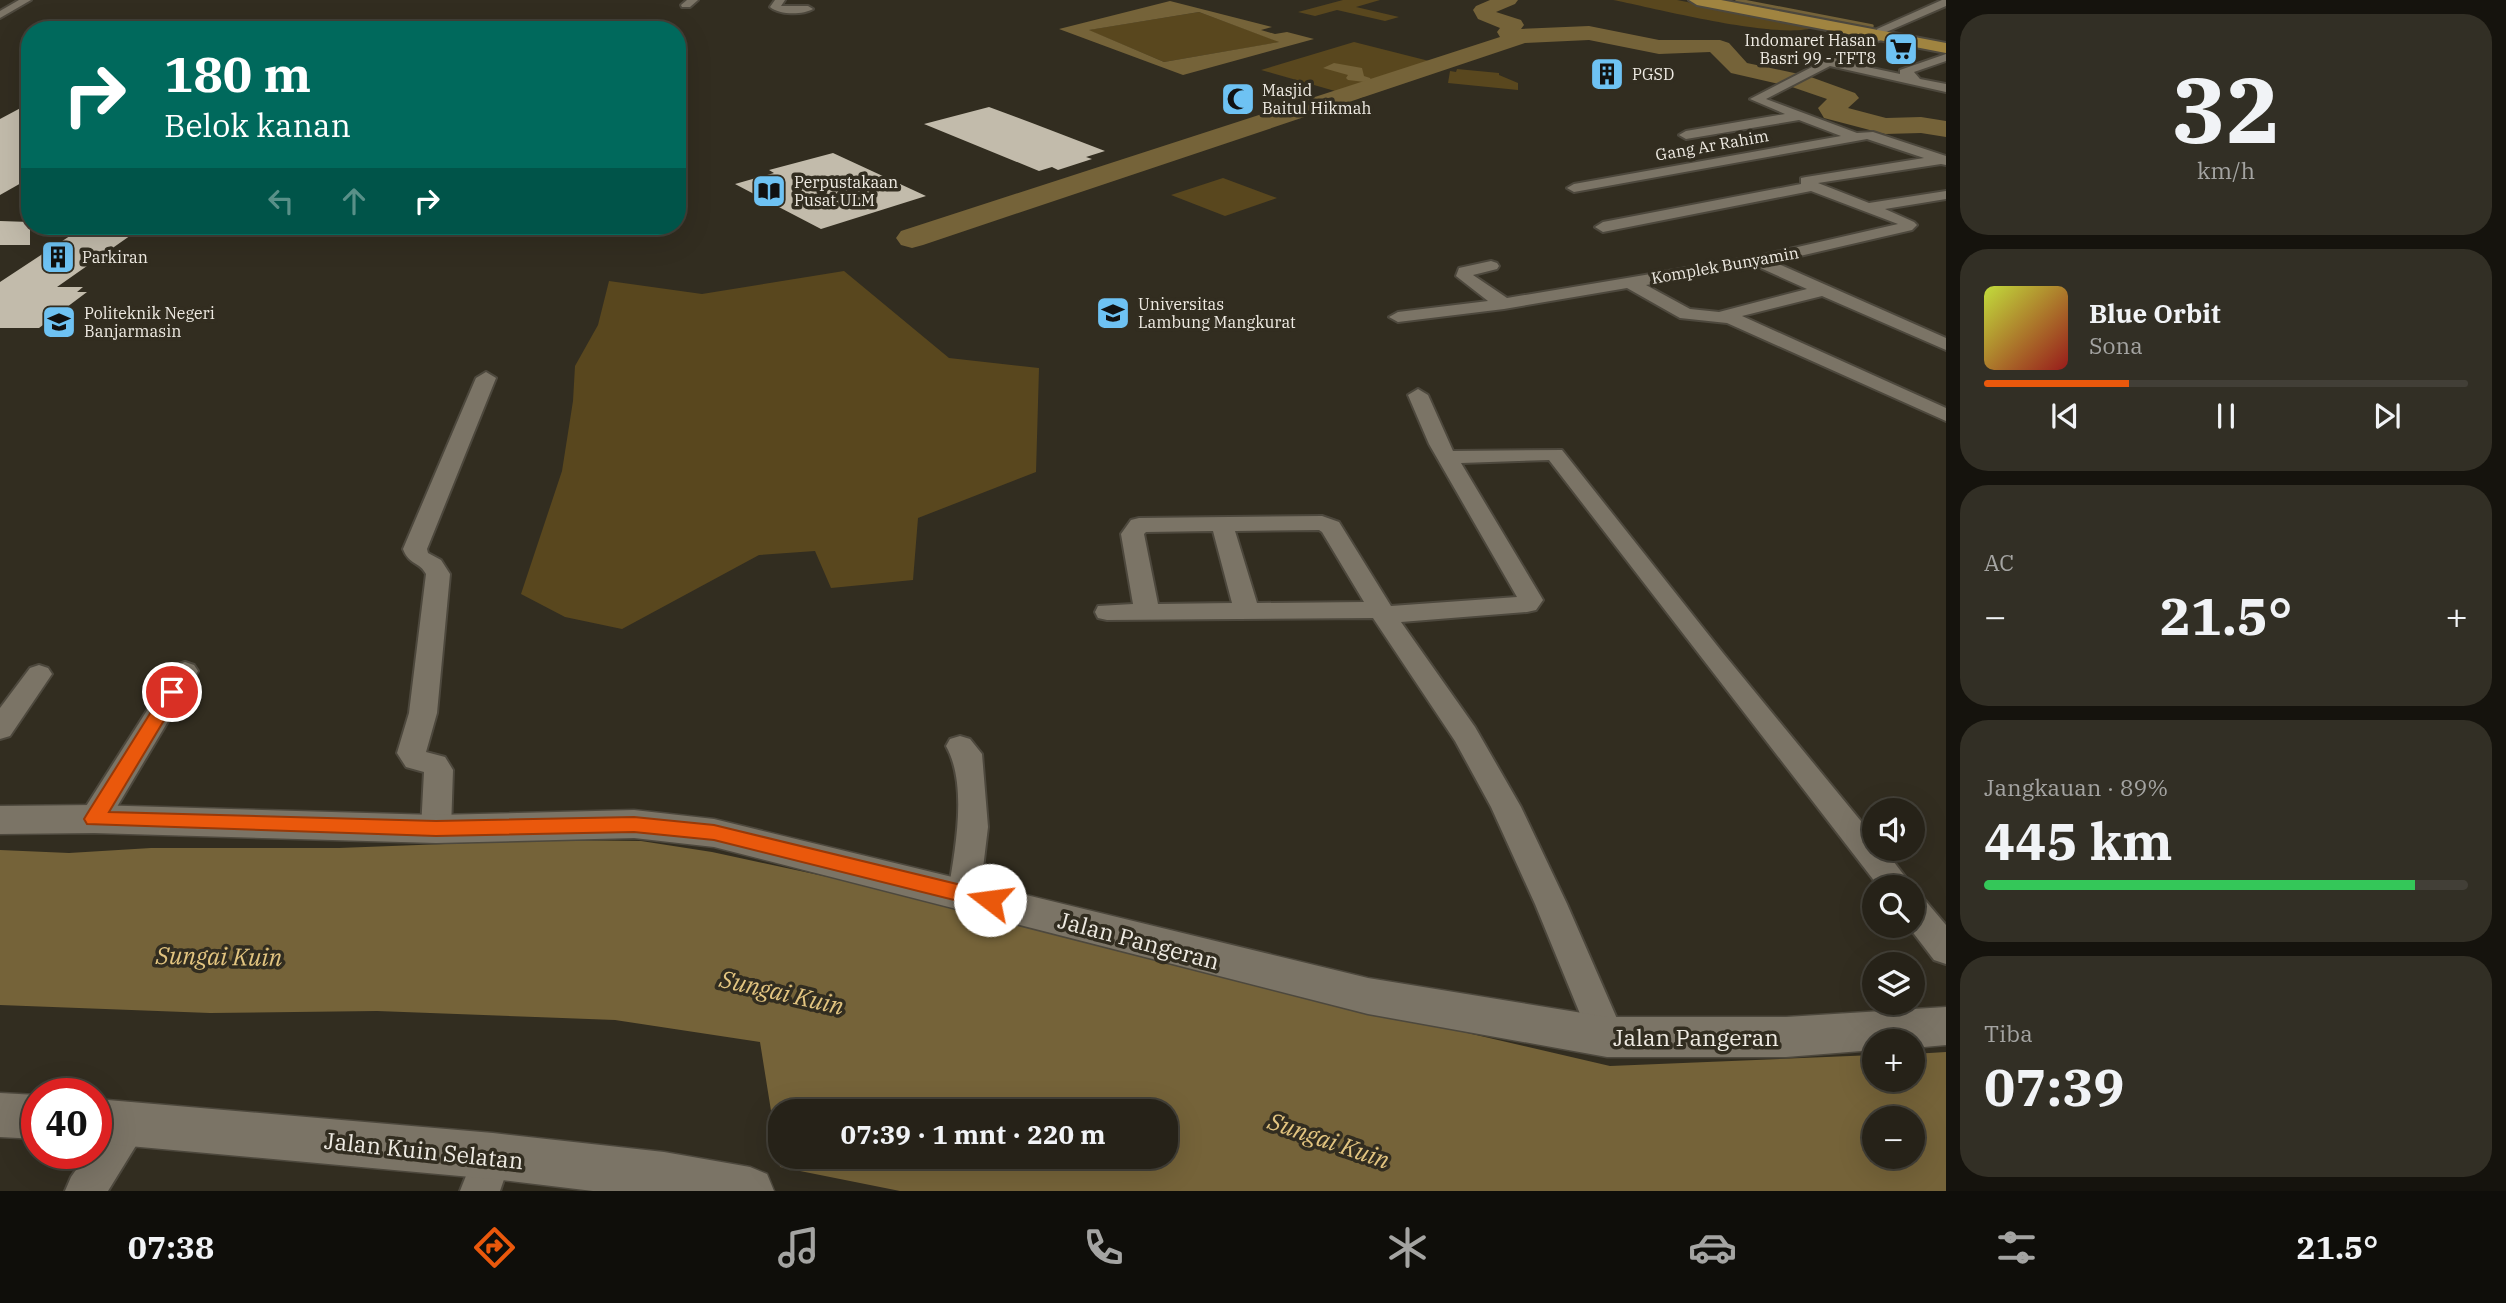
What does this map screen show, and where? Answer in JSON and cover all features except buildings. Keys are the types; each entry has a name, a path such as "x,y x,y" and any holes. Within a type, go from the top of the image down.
{"highway":[{"path":"1697,0 1881,33"},
{"path":"1718,0 1946,46"}],"street":[{"path":"0,15 26,0"},
{"path":"780,0 776,6 778,9 808,9"},
{"path":"1944,160 1878,137 1857,137 1756,99 1946,2"},
{"path":"1929,9 1946,12"},
{"path":"1946,57 1904,74 1946,86"},
{"path":"1827,62 1946,86"},
{"path":"1686,135 1799,116"},
{"name":"Gang Ar Rahim","path":"1574,188 1857,137"},
{"path":"1678,205 1944,160"},
{"path":"1603,227 1812,186 1870,207 1946,195"},
{"name":"Komplek Bunyamin","path":"1630,283 1758,261 1909,225 1870,207"},
{"path":"1758,261 1946,345"},
{"path":"1491,266 1465,272 1464,276 1504,304"},
{"path":"1398,317 1504,304 1630,283"},
{"name":"Komplek Bunyamin","path":"1630,283 1689,316 1723,316 1946,415"},
{"path":"1723,316 1821,291"},
{"path":"436,829 439,770 435,764 416,760 411,753 423,713 438,574 433,565 418,557 415,549 486,378"},
{"path":"1107,612 1383,613 1527,604 1531,600 1447,457 1418,395"},
{"path":"1447,457 1555,454 1886,875"},
{"path":"1222,524 1247,611"},
{"path":"1147,611 1132,534 1134,528 1139,525 1327,525 1487,772 1503,801 1532,859 1607,1037"},
{"path":"94,819 185,671"},
{"path":"0,729 39,674"},
{"path":"960,746 968,754 974,827 964,893"},
{"name":"Jalan Pangeran","path":"0,820 94,819 436,829 634,824 714,832 964,893 1202,957 1368,996 1607,1037 1674,1040 1786,1037 1946,1027"},
{"path":"1925,923 1946,950"},
{"path":"0,1115 21,1116"},
{"path":"85,1191 114,1122"},
{"name":"Jalan Kuin Selatan","path":"114,1122 486,1173 750,1191"}],"shaded area":[{"path":"1343,0 1380,0 1356,7 1399,17 1385,21 1337,10 1315,16 1298,12"},
{"path":"1613,0 1677,0 1815,27 1775,30 1747,27"},
{"path":"1199,12 1280,42 1164,62 1088,30"},
{"path":"1354,42 1433,62 1342,93 1261,70"},
{"path":"1457,69 1499,73 1518,83 1518,90 1448,83 1450,71 1456,72"},
{"path":"1223,178 1277,198 1225,216 1171,195"},
{"path":"844,271 949,358 1039,368 1036,472 918,518 913,580 831,588 815,551 759,555 622,629 565,617 521,594 562,471 573,401 575,366 598,325 609,281 702,294"}],"water":[{"path":"1170,1 1272,27 1261,30 1275,34 1287,32 1314,39 1183,75 1059,29","holes":["1199,12 1279,42 1164,62 1089,30"]},
{"path":"1334,63 1362,68 1364,76 1370,78 1373,83 1348,80 1348,75 1323,68"},
{"name":"Sungai Kuin","path":"547,840 641,841 712,852 995,913 1433,1025 1610,1066 1862,1056 1862,1092 1925,1092 1925,1053 1946,1052 1946,1191 900,1191 790,1169 1178,1169 1178,1099 769,1099 760,1042 615,1020 377,1011 210,1013 0,1005 0,850 69,853 151,848 339,848"}],"waterway":[{"path":"1508,0 1483,10 1485,15 1513,25 1508,32 1523,36"},
{"path":"1737,0 1872,26"},
{"path":"1523,36 1589,33 1659,47 1712,45 1721,48 1739,68 1799,81 1846,98 1831,108 1833,112 1885,126 1921,125 1946,129"},
{"path":"912,238 1523,36"}],"place":[{"name":"Indomaret Hasan Basri 99 - TFT8","path":"1901,49"},
{"name":"PGSD","path":"1607,74"},
{"name":"Masjid Baitul Hikmah","path":"1238,99"},
{"name":"Perpustakaan Pusat ULM","path":"769,191"},
{"name":"Parkiran","path":"58,257"},
{"name":"Universitas Lambung Mangkurat","path":"1113,313"},
{"name":"Politeknik Negeri Banjarmasin","path":"59,322"}],"route":[{"path":"172,692 94,819 436,829 634,824 714,832 990,900"}]}
